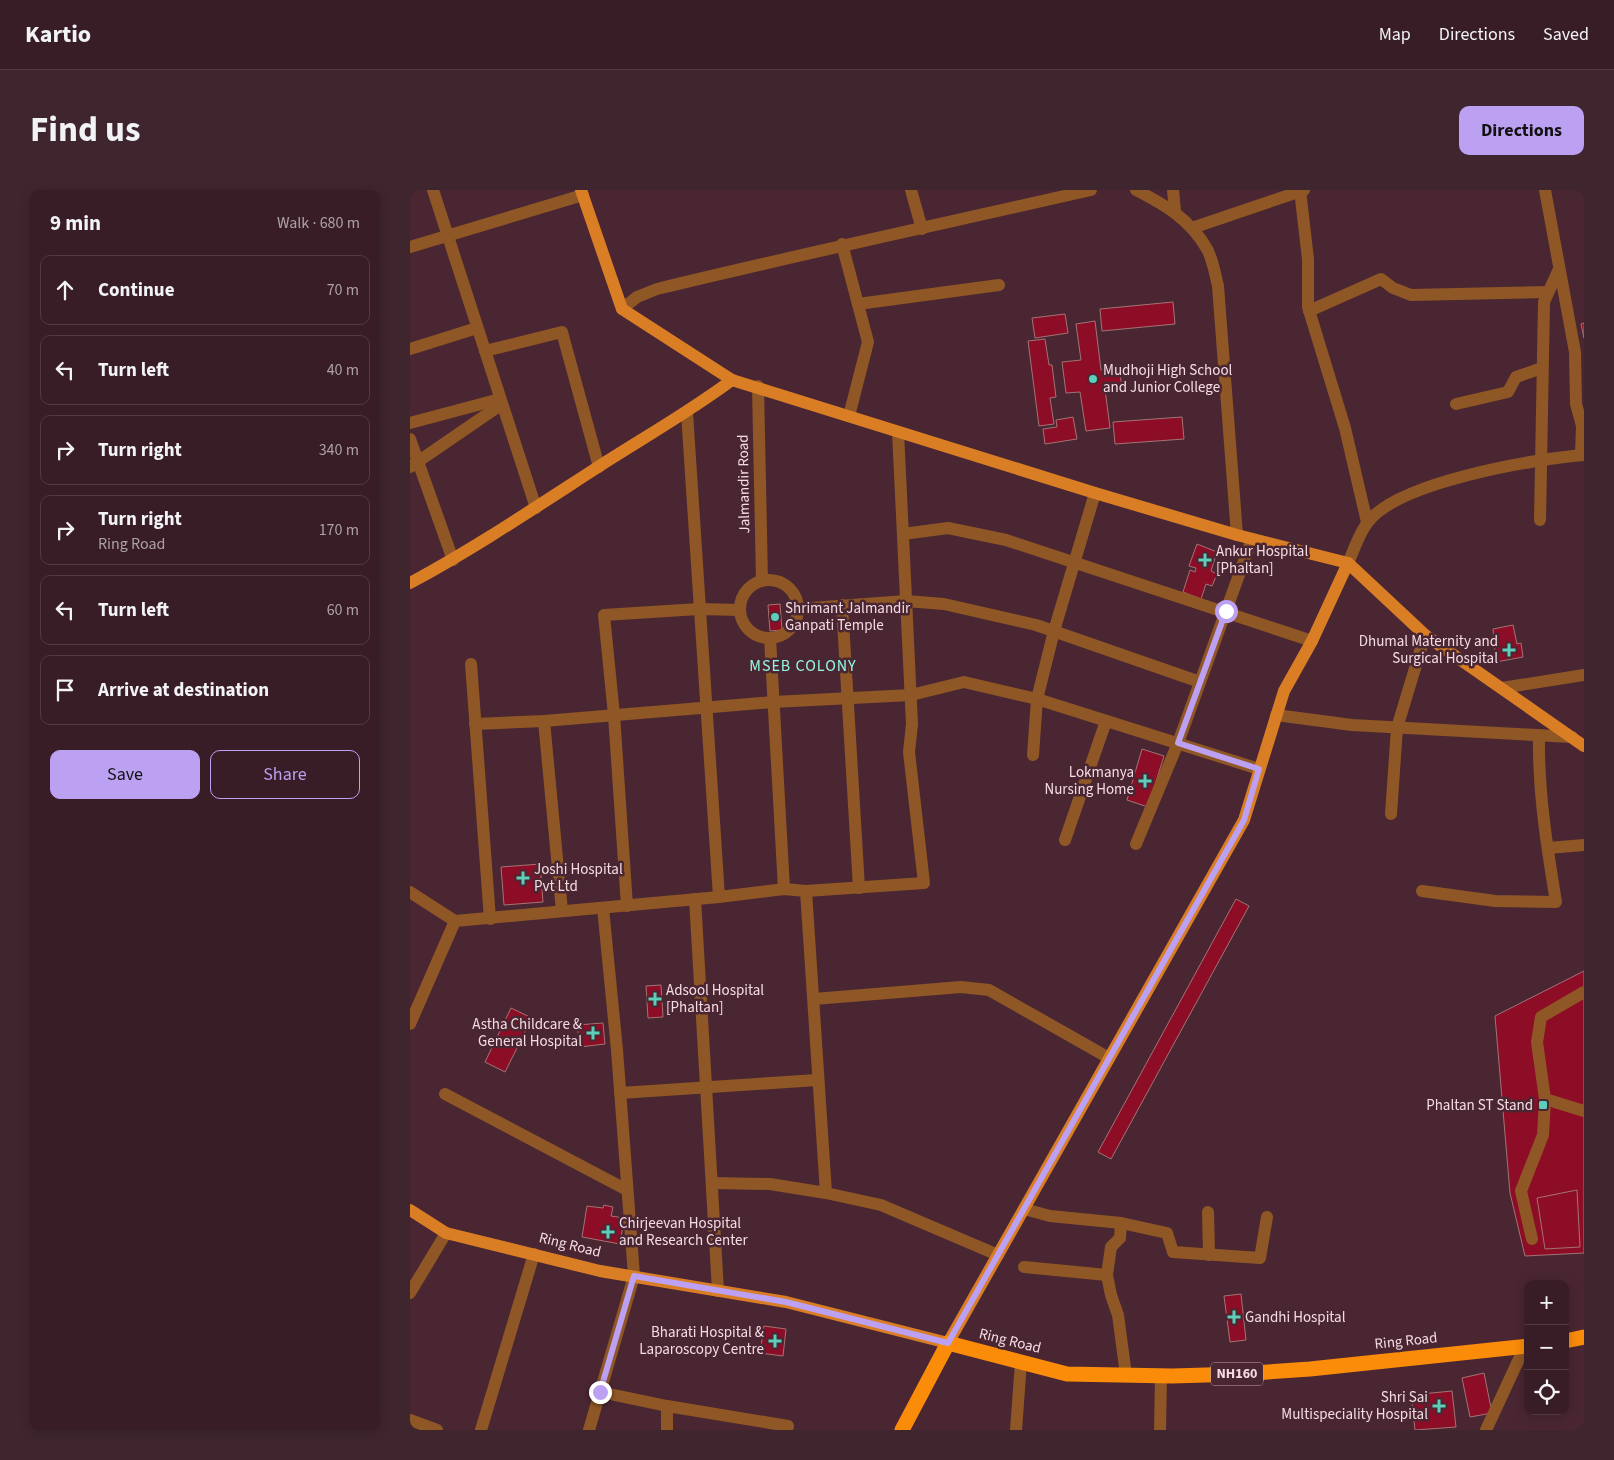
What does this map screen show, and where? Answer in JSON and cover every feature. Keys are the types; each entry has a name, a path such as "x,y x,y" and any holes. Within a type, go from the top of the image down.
{"highway":[{"path":"1569,1340 1584,1337"},
{"name":"Ring Road","path":"948,1343 1067,1374 1161,1376 1301,1370 1524,1346"},
{"path":"902,1430 948,1343"}],"main road":[{"path":"582,193 622,309 732,380 758,386 1095,493 1237,535 1348,563 1425,635 1584,746"},
{"path":"410,583 453,560 536,508 686,413 732,380"},
{"path":"948,1343 1244,820 1284,692 1312,641 1348,563"},
{"name":"Ring Road","path":"410,1210 446,1232 534,1254 634,1276 786,1302 948,1343"}],"street":[{"path":"433,190 536,508"},
{"path":"911,190 922,229"},
{"path":"622,309 636,297 657,289 842,244 922,229 1090,190"},
{"path":"1136,190 1175,211 1192,228 1208,250 1218,286 1237,535"},
{"path":"1173,190 1175,211"},
{"path":"1192,228 1301,190 1308,259 1309,311 1345,428 1367,522"},
{"path":"1348,563 1367,522 1382,508 1446,479 1542,460 1583,455 1582,426 1576,404 1579,356 1559,269 1545,190"},
{"path":"410,247 582,193"},
{"path":"842,244 868,342 848,416"},
{"path":"1540,520 1544,302 1559,269"},
{"path":"1309,311 1380,279 1393,288 1411,295 1548,292"},
{"path":"858,304 999,285"},
{"path":"410,349 477,328"},
{"path":"485,351 562,332 599,467"},
{"path":"1456,404 1508,392 1516,377 1542,368"},
{"name":"Jalmandir Road","path":"758,386 762,581"},
{"path":"410,423 501,401"},
{"path":"414,465 501,401"},
{"path":"686,413 704,708 719,897"},
{"path":"410,892 455,921 627,906 784,889 806,891 924,883 909,752 912,724 898,432"},
{"path":"410,439 414,465 453,560"},
{"path":"1033,755 1037,699 1054,631 1076,564 1095,493"},
{"path":"903,534 948,528 1006,540 1226,611 1312,641"},
{"path":"1136,844 1178,743 1252,539"},
{"path":"762,581 779,582 787,586 793,592 798,609 797,616 790,630 778,637 761,637 746,627 740,610 746,592 762,581"},
{"path":"798,609 906,601 944,604 1036,625 1200,682"},
{"path":"842,605 859,888"},
{"path":"627,906 614,715 604,615 699,609 740,610"},
{"path":"1391,814 1397,728 1425,635"},
{"path":"770,638 784,889"},
{"path":"471,664 490,919"},
{"path":"1502,688 1584,675"},
{"path":"475,724 544,721 774,702 911,695 964,682 1037,699 1259,769"},
{"path":"1276,715 1352,725 1572,737"},
{"path":"544,721 562,911"},
{"path":"1065,840 1106,721"},
{"path":"1422,891 1495,901 1556,902 1538,764 1539,735"},
{"path":"1548,848 1584,844"},
{"path":"806,891 814,999 817,1080 826,1193"},
{"path":"696,899 718,1290"},
{"path":"589,1430 634,1276 603,908"},
{"path":"410,1024 455,921"},
{"path":"814,999 961,987 989,990 1110,1058"},
{"path":"1532,1239 1520,1191 1543,1136 1545,1100 1537,1042 1541,1017 1584,992"},
{"path":"620,1093 817,1080"},
{"path":"445,1094 627,1190"},
{"path":"1545,1100 1584,1111"},
{"path":"713,1184 770,1184 826,1193 881,1205 998,1255"},
{"path":"1024,1209 1050,1216 1121,1223 1167,1233 1173,1252 1260,1258 1267,1217"},
{"path":"1208,1212 1208,1255"},
{"path":"1121,1223 1120,1238 1111,1247 1107,1275 1118,1315 1126,1375"},
{"path":"410,1293 446,1232"},
{"path":"481,1430 534,1254"},
{"path":"1024,1267 1107,1275"},
{"path":"1486,1430 1524,1350"},
{"path":"1016,1430 1021,1362"},
{"path":"1160,1430 1161,1376"},
{"path":"600,1392 791,1429"},
{"path":"666,1430 667,1406"},
{"path":"410,1420 438,1430"}],"building":[{"path":"1173,302 1175,324 1102,331 1100,309"},
{"path":"1065,314 1068,333 1035,338 1032,318"},
{"name":"Mudhoji High School and Junior College","path":"1095,321 1101,370 1119,367 1122,387 1105,389 1110,428 1086,431 1080,392 1066,393 1062,362 1081,360 1076,324"},
{"path":"1584,323 1584,338 1581,324"},
{"path":"1045,339 1049,365 1052,365 1056,397 1050,398 1054,424 1039,426 1028,341"},
{"path":"1073,417 1077,439 1045,444 1043,429 1057,427 1056,420"},
{"path":"1182,417 1184,439 1115,444 1113,422"},
{"path":"1197,544 1217,552 1211,571 1217,574 1212,586 1206,584 1201,599 1183,592 1190,570 1195,572 1196,568 1189,566"},
{"name":"Shrimant Jalmandir Ganpati Temple","path":"780,604 782,630 770,631 768,605"},
{"path":"1513,625 1517,644 1521,643 1523,657 1496,662 1493,629"},
{"path":"1142,749 1164,756 1148,807 1127,800"},
{"path":"540,864 543,902 504,905 501,867"},
{"path":"1236,899 1249,906 1111,1159 1098,1152"},
{"name":"Phaltan ST Stand","path":"1584,971 1584,1253 1525,1256 1510,1193 1495,1016"},
{"path":"661,985 663,1017 648,1018 646,986"},
{"path":"511,1008 532,1018 505,1072 485,1062"},
{"path":"603,1023 605,1044 580,1047 577,1025"},
{"path":"1577,1190 1580,1247 1545,1249 1537,1198"},
{"path":"604,1205 613,1207 611,1216 624,1218 620,1244 582,1237 587,1206 603,1208"},
{"path":"1241,1294 1246,1340 1230,1342 1224,1296"},
{"path":"764,1326 786,1329 783,1356 760,1353"},
{"path":"1484,1373 1492,1413 1470,1417 1462,1378"},
{"path":"1452,1391 1456,1427 1415,1430 1411,1395"}],"place":[{"name":"Mudhoji High School and Junior College","path":"1093,379"},
{"name":"Ankur Hospital [Phaltan]","path":"1205,560"},
{"name":"Shrimant Jalmandir Ganpati Temple","path":"775,617"},
{"name":"Dhumal Maternity and Surgical Hospital","path":"1509,650"},
{"name":"Lokmanya Nursing Home","path":"1145,781"},
{"name":"Joshi Hospital Pvt Ltd","path":"523,878"},
{"name":"Adsool Hospital [Phaltan]","path":"655,999"},
{"name":"Astha Childcare & General Hospital","path":"593,1033"},
{"name":"Phaltan ST Stand","path":"1543,1105"},
{"name":"Chirjeevan Hospital and Research Center","path":"608,1232"},
{"name":"Gandhi Hospital","path":"1234,1317"},
{"name":"Bharati Hospital & Laparoscopy Centre","path":"775,1341"},
{"name":"Shri Sai Multispeciality Hospital","path":"1439,1406"}],"district":[{"name":"MSEB COLONY","path":"803,666"}],"route":[{"path":"600,1392 634,1276 786,1302 948,1343 1244,820 1259,769 1178,743 1226,611"}]}
